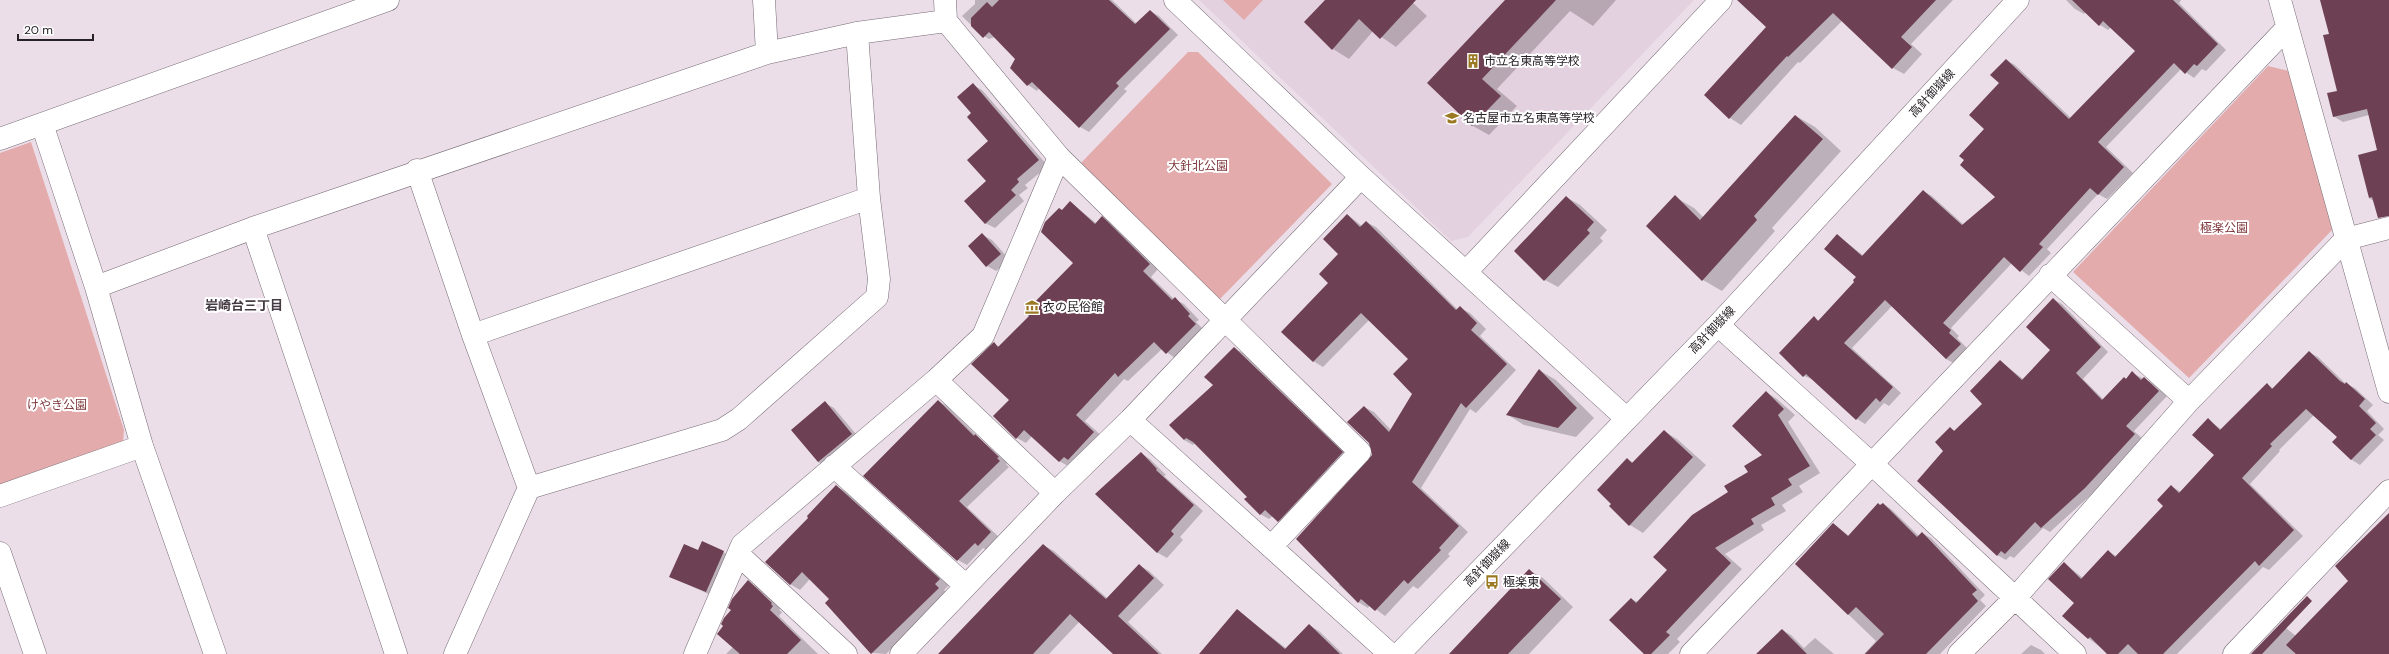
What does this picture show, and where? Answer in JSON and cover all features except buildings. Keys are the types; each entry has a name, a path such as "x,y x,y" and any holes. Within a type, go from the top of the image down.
{"street":[{"path":"0,139 388,0"},
{"path":"764,0 767,53"},
{"path":"1175,0 1361,177 1626,418"},
{"path":"1466,272 1721,0"},
{"name":"高針御嶽線","path":"1399,654 1626,418 1718,325 2018,0"},
{"path":"2280,0 2286,29 2389,392"},
{"path":"96,287 253,228 417,170 767,53 946,10 1059,157 1360,452 1271,547"},
{"path":"1691,654 2050,275 2286,29"},
{"path":"528,488 722,430 739,419 877,297 879,279 869,198 857,32"},
{"path":"42,124 96,287 142,446 215,654"},
{"path":"695,654 740,555 742,545 936,380 983,336 1059,157"},
{"path":"417,170 473,335 528,488 456,654"},
{"path":"901,654 1054,492 1130,420 1361,177"},
{"path":"473,335 869,198"},
{"path":"253,228 396,654"},
{"path":"1960,654 2016,597 2189,401 2346,239 2389,228"},
{"path":"2050,275 2189,401"},
{"path":"1718,325 1872,464 2016,597 2075,654"},
{"path":"936,380 1054,492"},
{"path":"1130,420 1390,654"},
{"path":"0,496 142,446"},
{"path":"834,466 966,586"},
{"path":"2234,654 2389,491"},
{"path":"0,552 35,654"},
{"path":"740,555 846,654"}],"shaded area":[{"name":"名古屋市立名東高等学校","path":"1199,0 1694,0 1468,237 1451,241"}],"green space":[{"path":"1223,0 1263,0 1244,20"},
{"name":"大針北公園","path":"1188,52 1198,52 1332,184 1220,299 1079,165"},
{"name":"極楽公園","path":"2268,66 2289,71 2333,229 2189,378 2073,272"},
{"name":"けやき公園","path":"31,142 124,430 123,443 0,486 0,153"}],"place":[{"name":"市立名東高等学校","path":"1473,61"},
{"name":"名古屋市立名東高等学校","path":"1452,118"},
{"name":"衣の民俗館","path":"1032,307"},
{"name":"極楽東","path":"1492,582"}],"district":[{"name":"岩崎台三丁目","path":"244,305"}]}
